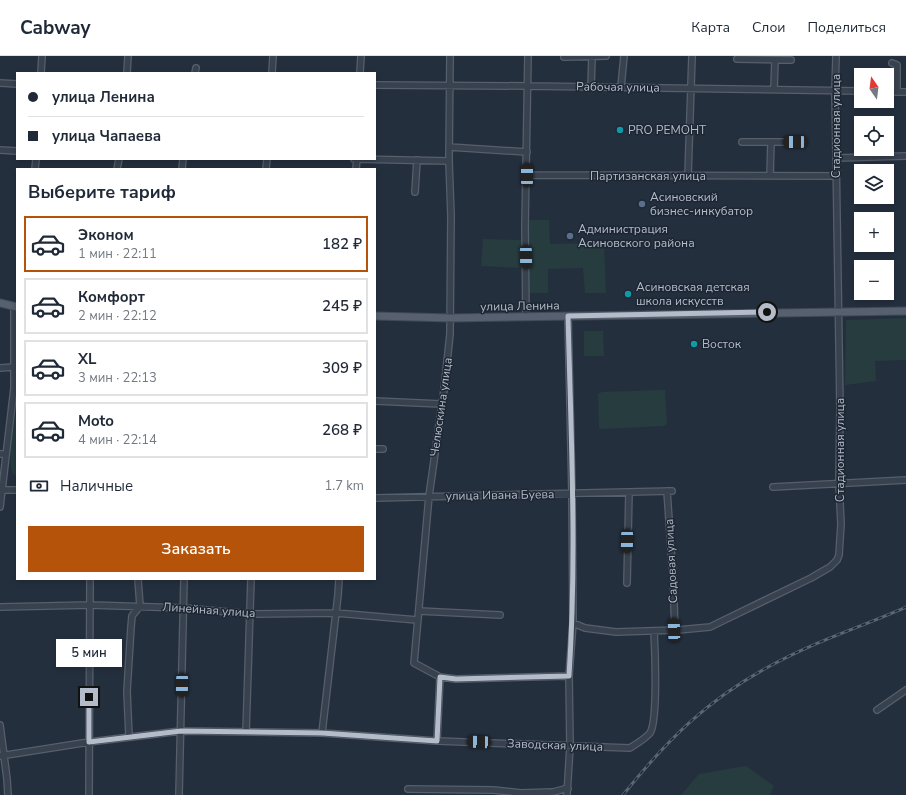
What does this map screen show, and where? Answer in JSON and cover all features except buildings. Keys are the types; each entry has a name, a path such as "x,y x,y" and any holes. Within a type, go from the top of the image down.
{"main road":[{"path":"0,303 15,307"},
{"name":"улица Ленина","path":"376,316 450,318 906,311"}],"street":[{"path":"41,72 42,56"},
{"path":"127,72 128,56"},
{"path":"272,72 273,56"},
{"path":"360,72 361,56"},
{"name":"Челюскина улица","path":"440,677 414,663 428,496 444,390 450,334 450,56"},
{"path":"526,316 525,228 528,56"},
{"path":"591,87 592,56"},
{"path":"564,57 606,56"},
{"path":"621,87 624,56"},
{"path":"688,176 692,56"},
{"name":"Стадионная улица","path":"573,623 585,628 616,632 710,627 797,586 830,567 837,560 840,548 841,524 839,484 840,408 835,91 836,56"},
{"path":"737,59 791,60"},
{"path":"774,89 775,60"},
{"path":"892,63 897,65 897,92 906,92"},
{"path":"0,83 16,84"},
{"name":"Рабочая улица","path":"376,85 854,91"},
{"path":"742,142 795,142"},
{"path":"770,176 771,142"},
{"path":"449,147 527,152"},
{"path":"0,150 16,151"},
{"path":"837,158 906,156"},
{"path":"376,159 449,161"},
{"path":"415,192 417,160"},
{"name":"Партизанская улица","path":"527,175 836,176"},
{"path":"0,507 3,454 14,388 15,307"},
{"path":"567,795 570,746 569,676 573,623 568,316"},
{"path":"0,368 14,367"},
{"path":"376,401 441,404"},
{"path":"376,449 383,449"},
{"path":"773,487 906,480"},
{"path":"1,490 16,490"},
{"name":"улица Ивана Буева","path":"376,498 669,491"},
{"name":"Садовая улица","path":"669,491 674,630"},
{"path":"627,583 629,492"},
{"path":"89,795 90,580"},
{"path":"129,737 128,691 131,626 132,616 140,606 138,580"},
{"path":"179,795 184,580"},
{"path":"246,732 252,580"},
{"path":"322,733 339,580"},
{"name":"Линейная улица","path":"0,607 90,605 140,606 251,614 336,613 417,620"},
{"path":"419,611 500,615"},
{"name":"Заводская улица","path":"2,756 89,742 181,731 322,733 437,741 630,748 650,733 654,723 654,631"},
{"path":"437,741 440,677 456,679 569,676"},
{"path":"877,710 906,690"},
{"path":"0,725 2,756 8,795"},
{"path":"408,789 493,790 521,793 554,792 568,788"}],"green space":[{"path":"528,220 549,220 550,244 604,243 606,293 585,293 583,268 548,269 548,293 528,293"},
{"path":"483,239 521,240 521,268 481,266"},
{"path":"906,318 906,360 875,361 876,381 845,385 846,320"},
{"path":"584,331 603,331 604,356 584,356"},
{"path":"665,390 667,424 663,426 599,428 598,394 602,392"},
{"path":"16,413 16,476 12,473 11,465 12,440"},
{"path":"746,766 774,786 770,795 681,795 699,774"}],"railway":[{"path":"623,795 656,756 689,723 707,707 747,679 786,657 906,607"}],"place":[{"name":"PRO РЕМОНТ","path":"620,130"},
{"name":"Асиновский бизнес-инкубатор","path":"642,204"},
{"name":"Администрация Асиновского района","path":"570,236"},
{"name":"Асиновская детская школа искусств","path":"628,294"},
{"name":"Восток","path":"694,344"}],"route":[{"path":"89,697 89,742 181,731 322,733 437,741 440,677 456,679 569,676 573,623 568,316 767,312"}]}
